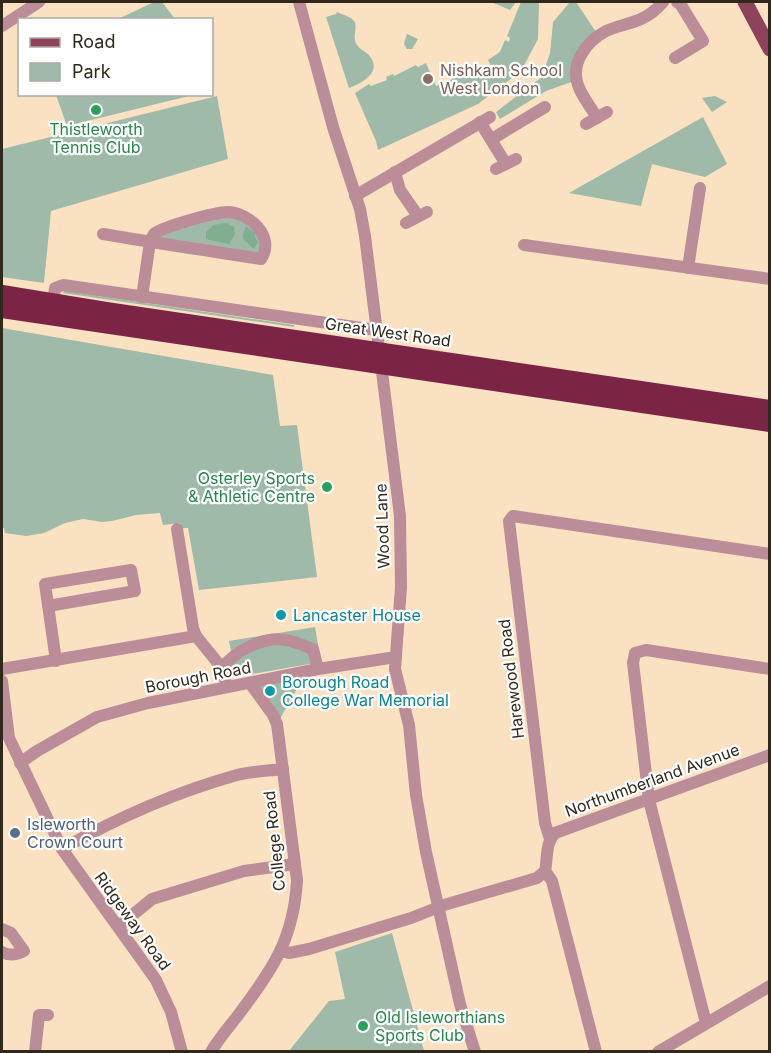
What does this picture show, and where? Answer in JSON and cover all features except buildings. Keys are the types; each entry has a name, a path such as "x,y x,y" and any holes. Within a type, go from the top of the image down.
{"highway":[{"name":"Great West Road","path":"2,294 770,423"},
{"name":"Great West Road","path":"2,309 770,408"}],"main road":[{"path":"745,2 770,49"}],"street":[{"path":"2,26 39,2"},
{"name":"Wood Lane","path":"299,2 365,236 400,516 401,587 395,669 409,725 416,795 438,907 460,1004 475,1052"},
{"path":"596,118 577,83 577,63 582,52 607,31 643,18 663,2"},
{"path":"675,58 703,41 677,2"},
{"path":"492,139 545,107"},
{"path":"355,196 485,119 492,139 506,164"},
{"path":"394,172 400,190 423,214 406,223"},
{"path":"688,267 700,188"},
{"path":"104,234 150,242 261,259 266,252 262,233 252,221 242,215 226,212 170,226 153,234 150,242 142,297"},
{"path":"524,245 770,279"},
{"path":"53,302 55,288 63,285 376,330"},
{"name":"Harewood Road","path":"550,838 544,812 509,521 513,516 770,554"},
{"path":"177,529 193,628 196,636 222,668 227,687"},
{"path":"48,606 135,591 131,570 45,584 48,606 56,661"},
{"path":"2,669 196,636"},
{"path":"222,668 230,658 256,643 284,639 313,649 318,669"},
{"path":"706,1023 649,800 633,663 635,653 646,650 770,669"},
{"name":"Borough Road","path":"20,764 37,751 97,717 148,703 227,687 318,669 396,657"},
{"name":"Ridgeway Road","path":"2,681 9,738 20,764 62,849 156,980 171,1012 183,1052"},
{"name":"College Road","path":"211,1052 268,975 291,926 296,900 297,880 277,724 250,683"},
{"name":"Northumberland Avenue","path":"550,838 555,833 770,755"},
{"path":"62,849 108,822 191,790 239,774 283,769"},
{"path":"281,951 289,953 309,949 537,878 545,871 550,838"},
{"path":"119,926 152,899 244,871 295,864"},
{"path":"545,871 552,881 596,1052"},
{"path":"2,929 10,933 28,954 8,955 2,952"},
{"path":"657,1052 770,986"},
{"path":"34,1052 42,1013"}],"green space":[{"path":"154,2 162,2 174,18 120,18"},
{"path":"491,2 516,2 510,10"},
{"path":"521,2 539,2 538,39 521,71 478,104 378,150 355,93 369,84 371,86 387,80 386,77 393,74 394,76 416,65 418,67 426,63 436,86 474,70 481,79 494,71 488,60 500,52 505,40 509,42 510,38 507,36"},
{"path":"570,2 576,2 596,32 574,81 546,91 500,119 496,112 542,77 550,53 553,22"},
{"path":"337,12 355,22 356,42 359,48 368,54 374,66 370,76 349,88 326,17"},
{"path":"407,34 418,39 412,49 407,49 404,44"},
{"name":"Thistleworth Tennis Club","path":"57,96 189,96 67,126"},
{"path":"217,96 228,159 51,211 44,283 2,277 2,149"},
{"path":"715,96 727,102 712,112 702,98"},
{"path":"703,117 727,164 705,177 652,164 641,206 569,193"},
{"path":"225,216 242,221 254,231 262,241 259,254 159,240 161,235"},
{"path":"227,223 234,227 235,234 229,244 206,239 206,232 213,225"},
{"path":"246,226 255,233 258,242 254,249 243,239"},
{"path":"64,291 294,325 294,327 63,293"},
{"path":"2,328 273,375 280,426 297,425 317,577 199,590 188,528 181,528 180,523 163,525 160,513 102,522 83,519 65,523 44,533 26,536 5,533 2,528"},
{"path":"315,627 321,662 229,678 228,668 233,661 229,641"},
{"path":"307,671 277,724 250,683"},
{"name":"Old Isleworthians Sports Club","path":"392,933 424,1051 289,1051 329,1001 345,999 335,952"}],"place":[{"name":"Nishkam School West London","path":"428,79"},
{"name":"Thistleworth Tennis Club","path":"96,110"},
{"name":"Osterley Sports & Athletic Centre","path":"327,487"},
{"name":"Lancaster House","path":"281,615"},
{"name":"Borough Road College War Memorial","path":"270,691"},
{"name":"Isleworth Crown Court","path":"15,833"},
{"name":"Old Isleworthians Sports Club","path":"363,1026"}]}
